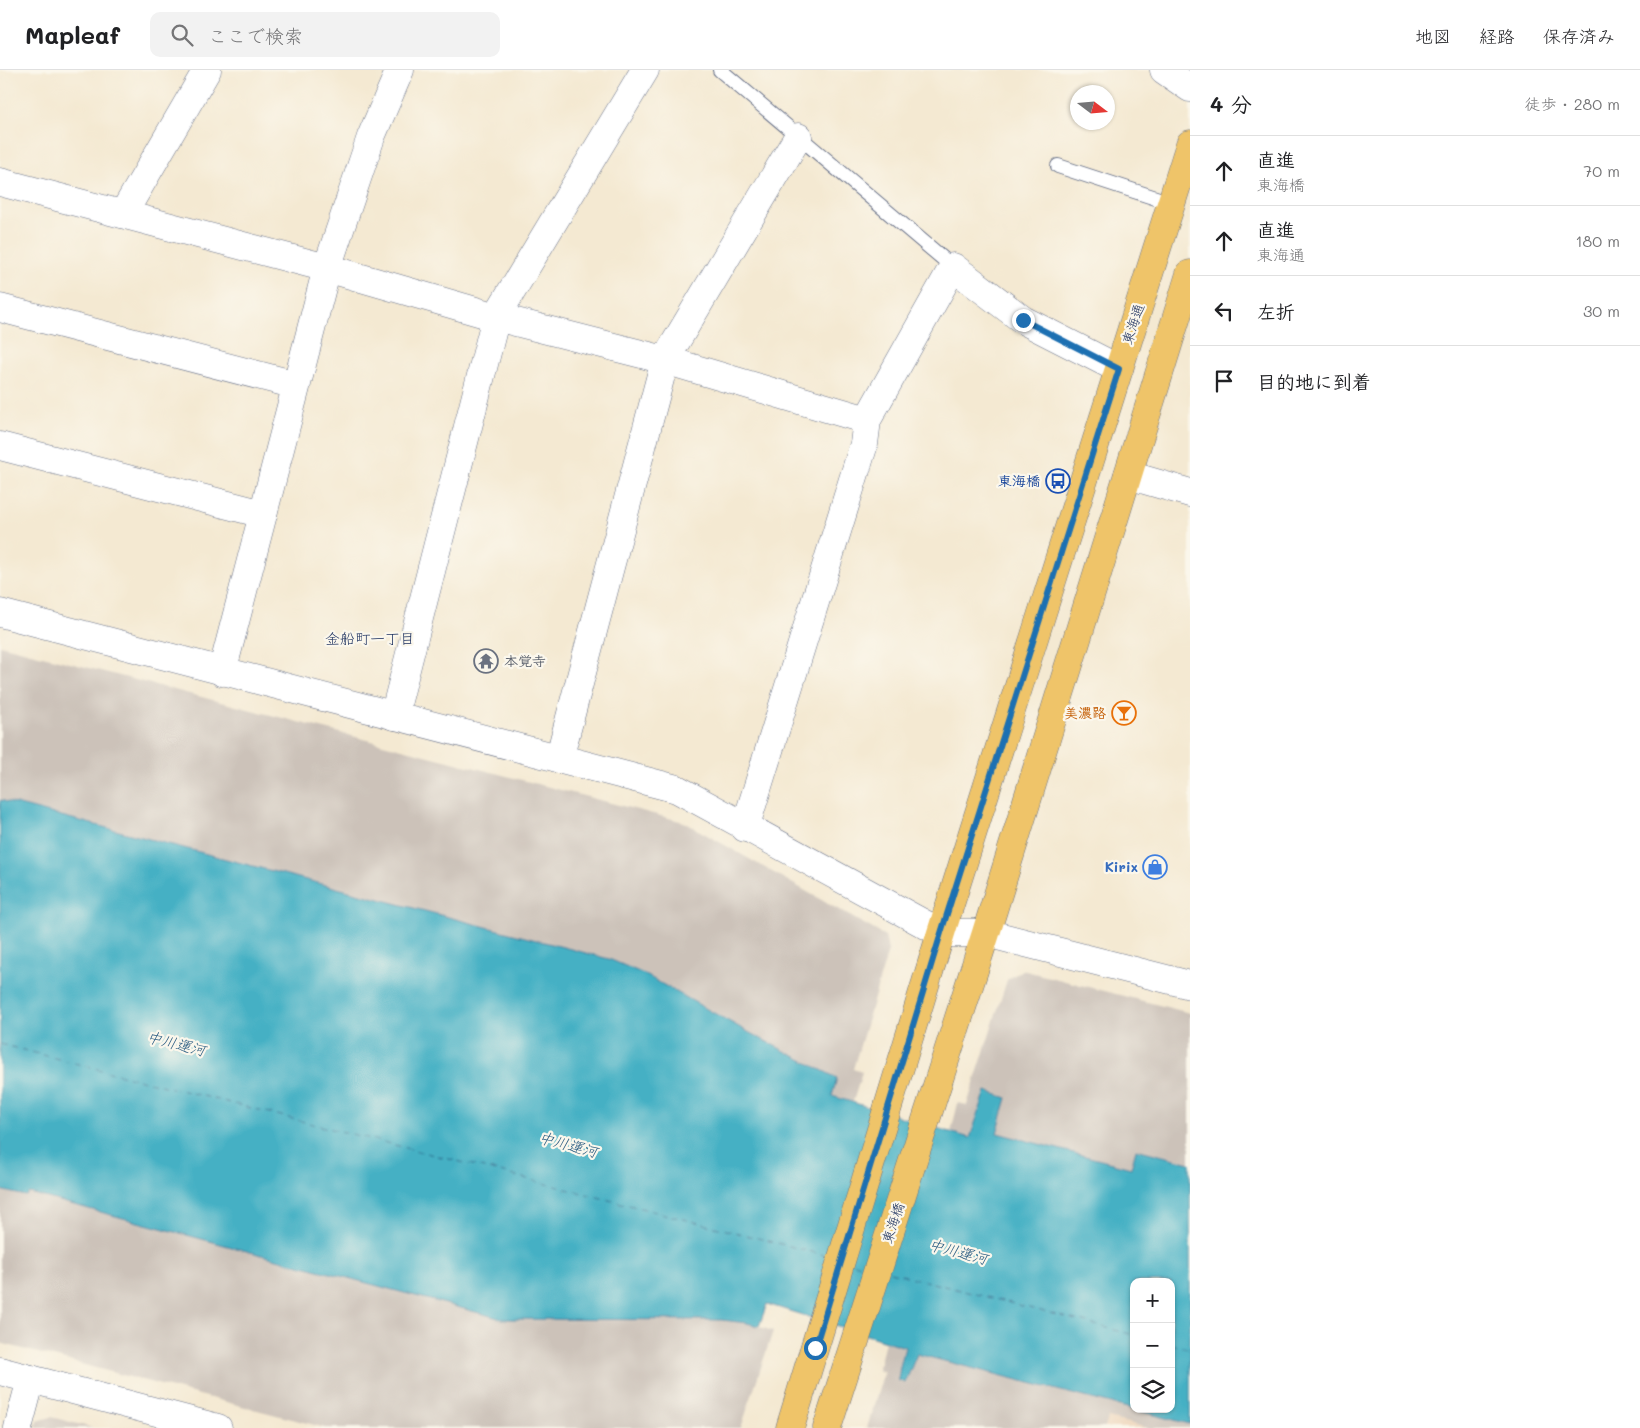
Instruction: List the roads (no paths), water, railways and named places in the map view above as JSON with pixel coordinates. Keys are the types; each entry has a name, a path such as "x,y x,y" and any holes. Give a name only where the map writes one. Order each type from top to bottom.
{"main road":[{"name":"東海通","path":"790,1428 941,933 1190,144"},
{"name":"東海橋","path":"827,1428 986,933 1190,274"}],"street":[{"path":"123,214 207,70"},
{"path":"222,672 327,268 371,137 400,70"},
{"path":"394,716 496,318 645,70"},
{"path":"1164,70 1190,88"},
{"path":"559,759 665,360 798,137"},
{"path":"0,182 327,268 496,318 665,360 867,420"},
{"path":"746,828 864,444 867,420 953,267 1023,320 1119,369"},
{"path":"0,308 296,385"},
{"path":"0,446 263,514"},
{"path":"1128,475 1190,493"},
{"path":"0,614 677,789 941,933 986,933 1190,985"},
{"path":"0,1371 218,1428"},
{"path":"18,1428 31,1379"}],"lane":[{"path":"720,70 953,267"},
{"path":"1058,166 1171,203"}],"water":[{"name":"中川運河","path":"0,800 609,959 644,974 748,1032 837,1078 832,1096 970,1138 986,1091 1007,1098 997,1133 1131,1168 1136,1149 1190,1163 1190,1424 1147,1413 1175,1413 1175,1278 1130,1278 1130,1409 917,1354 905,1383 898,1380 905,1347 767,1304 759,1326 722,1320 502,1319 29,1193 26,1196 0,1190"}],"place":[{"name":"東海橋","path":"1058,481"},
{"name":"本覚寺","path":"486,661"},
{"name":"美濃路","path":"1124,713"},
{"name":"Kirix","path":"1155,867"}],"district":[{"name":"金船町一丁目","path":"370,639"}]}
